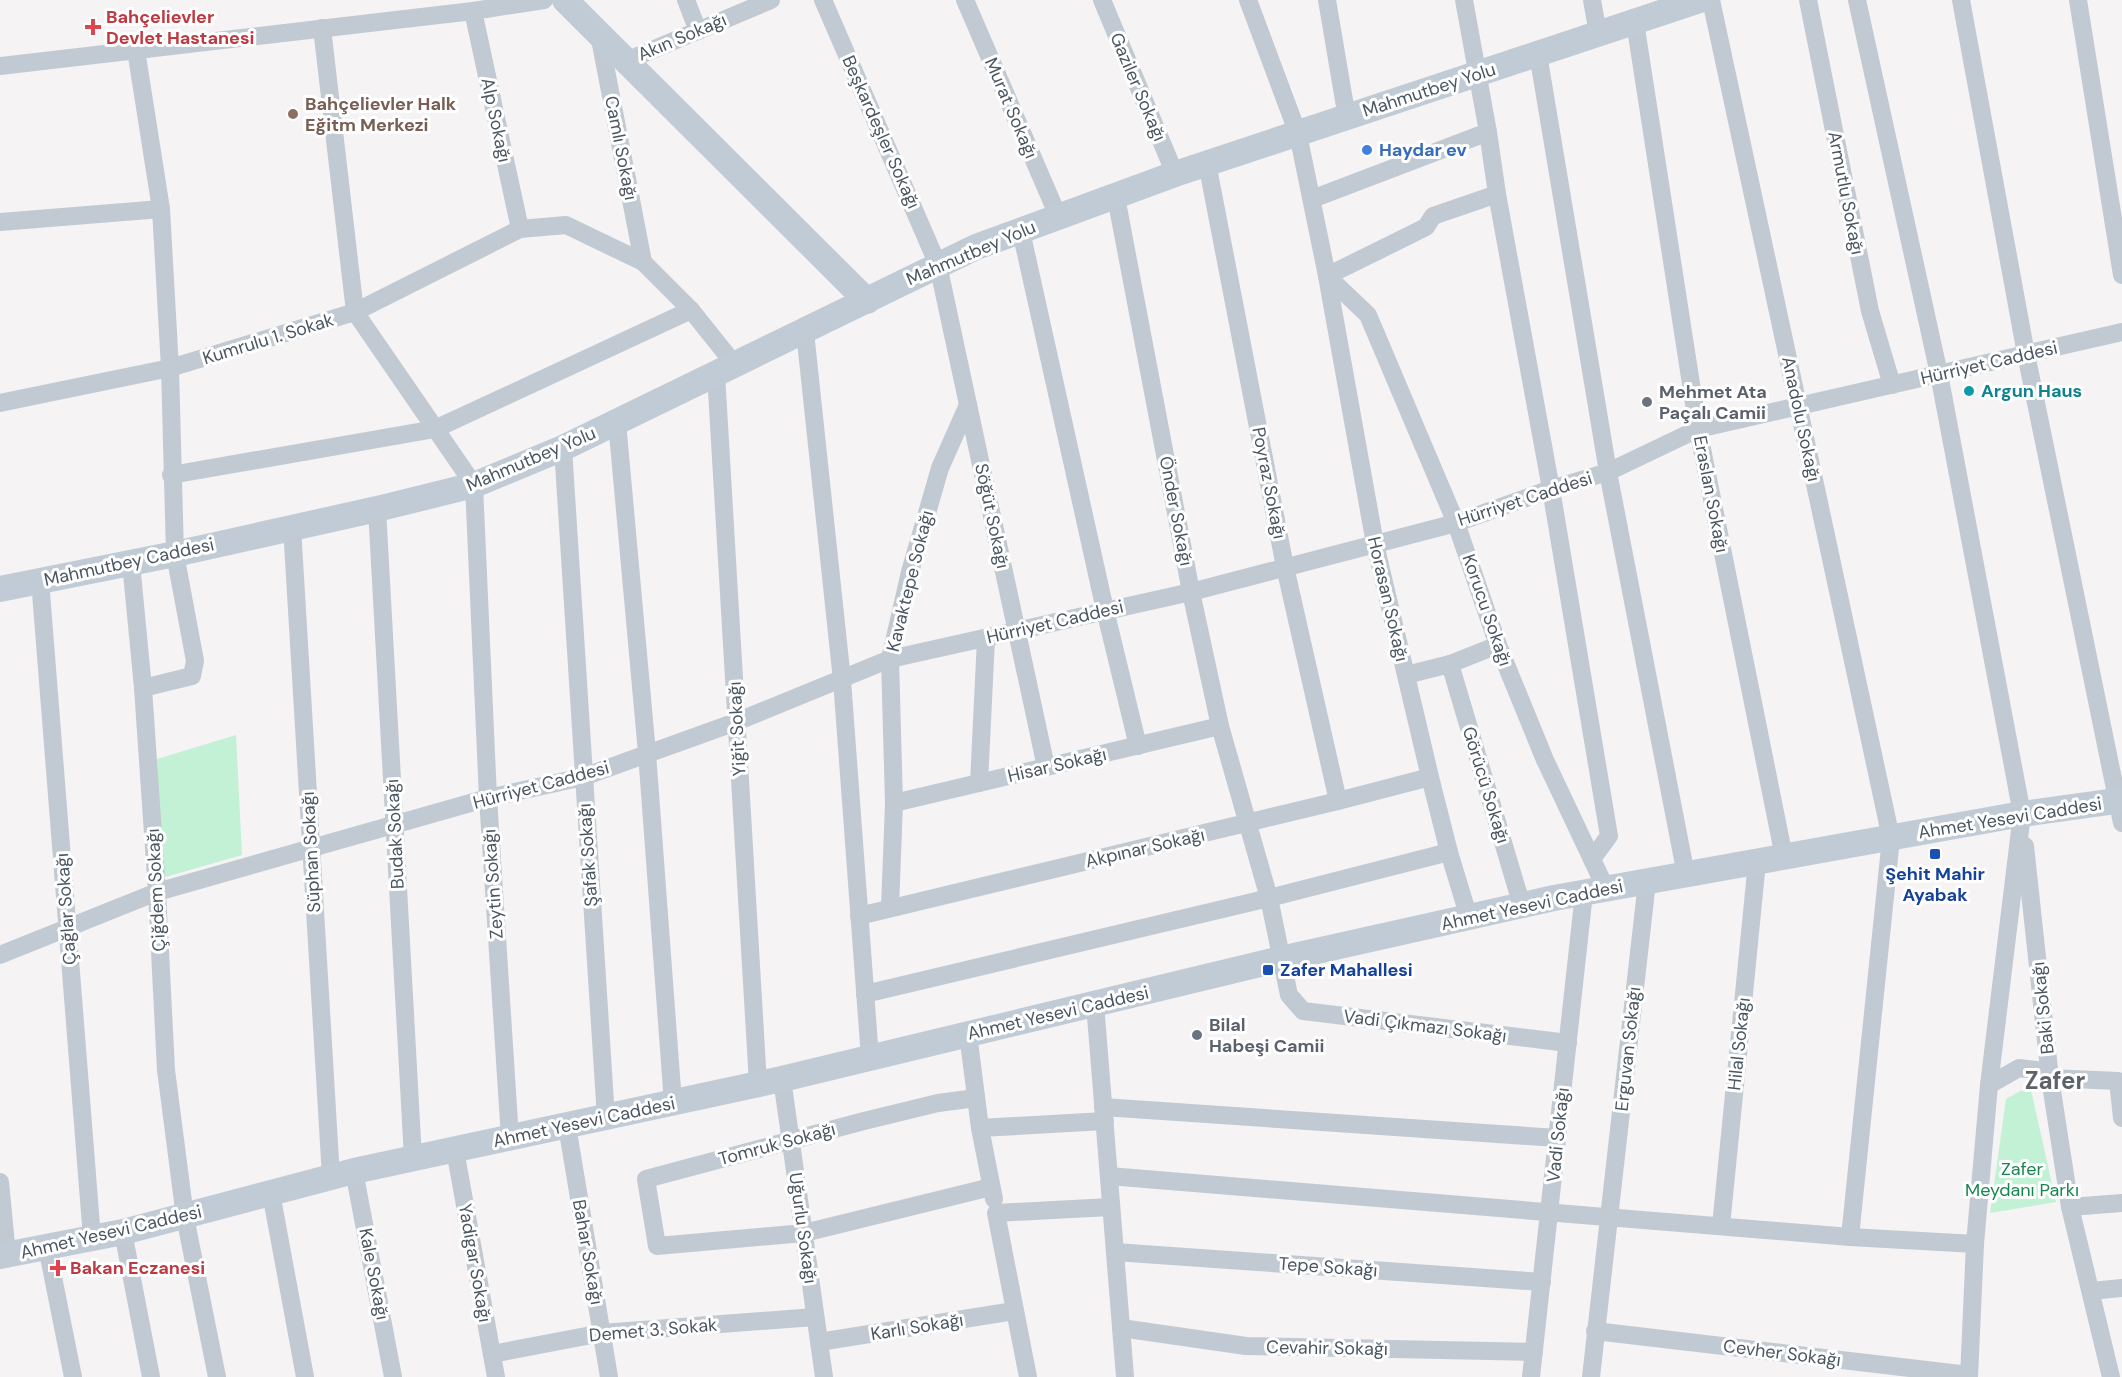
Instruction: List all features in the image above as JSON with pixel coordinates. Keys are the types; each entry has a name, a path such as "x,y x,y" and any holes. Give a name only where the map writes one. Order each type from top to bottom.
{"street":[{"path":"0,66 544,0"},
{"path":"565,0 867,301"},
{"path":"686,0 698,31"},
{"name":"Akın Sokağı","path":"626,61 771,0"},
{"name":"Beşkardeşler Sokağı","path":"823,0 938,265"},
{"name":"Murat Sokağı","path":"965,0 1058,216"},
{"name":"Gaziler Sokağı","path":"1102,0 1175,174"},
{"name":"Horasan Sokağı","path":"1248,0 1298,134 1327,276 1375,544 1430,777 1469,918"},
{"path":"1328,0 1347,118"},
{"path":"1464,0 1551,489 1609,836 1592,859"},
{"path":"1592,0 1598,34"},
{"name":"Mahmutbey Yolu","path":"257,535 474,485 563,448 976,247 1175,174 1700,0"},
{"name":"Anadolu Sokağı","path":"1711,0 1891,838 1850,1237"},
{"name":"Armutlu Sokağı","path":"1808,0 1870,311 1892,385"},
{"path":"1857,0 1939,374 2022,814 1989,1085 1975,1244 1969,1376"},
{"path":"1961,0 2026,354 2121,808"},
{"path":"2078,0 2122,275"},
{"name":"Alp Sokağı","path":"472,10 520,229"},
{"name":"Eraslan Sokağı","path":"1635,21 1698,429 1784,857"},
{"path":"322,28 355,312 474,485"},
{"name":"Camlı Sokağı","path":"599,34 644,262"},
{"path":"136,50 161,208 170,368 171,475 175,554 195,661 192,676 143,688"},
{"path":"1538,54 1608,472 1686,875"},
{"path":"1312,199 1488,132"},
{"name":"Poyraz Sokağı","path":"1207,164 1286,567 1338,801"},
{"path":"1327,276 1426,227 1433,216 1497,194"},
{"name":"Önder Sokağı","path":"1116,197 1191,592 1220,726 1269,898"},
{"path":"0,222 161,208"},
{"path":"520,229 566,225 644,262 690,310 726,370"},
{"name":"Kumrulu 1. Sokak","path":"0,403 170,368 355,312 520,229"},
{"path":"1021,231 1105,610 1138,746"},
{"name":"Söğüt Sokağı","path":"938,265 1046,768"},
{"name":"Korucu Sokağı","path":"1327,276 1368,315 1456,523 1498,645 1545,760 1592,859 1595,891"},
{"path":"171,475 435,429 690,310"},
{"path":"805,332 842,680 870,1058"},
{"name":"Hürriyet Caddesi","path":"0,955 157,892 488,798 583,777 736,722 890,659 1191,592 1456,523 1551,489 1608,472 1698,429 2122,332"},
{"name":"Yiğit Sokağı","path":"726,370 736,722 770,1081"},
{"name":"Kavaktepe Sokağı","path":"890,908 894,803 890,659 910,572 940,468 969,405"},
{"path":"617,422 647,753 673,1103"},
{"name":"Şafak Sokağı","path":"563,448 606,1118"},
{"name":"Zeytin Sokağı","path":"474,485 488,798 510,1138"},
{"name":"Budak Sokağı","path":"377,509 413,1158"},
{"name":"Süphan Sokağı","path":"292,527 311,848 343,1174"},
{"name":"Mahmutbey Caddesi","path":"0,589 257,535"},
{"name":"Çiğdem Sokağı","path":"131,563 143,688 166,1070 185,1217 217,1377"},
{"name":"Çağlar Sokağı","path":"40,580 92,1238"},
{"path":"979,783 986,639"},
{"path":"1406,675 1450,664 1498,645"},
{"name":"Görücü Sokağı","path":"1450,664 1522,906"},
{"name":"Hisar Sokağı","path":"894,803 1220,726"},
{"name":"Akpınar Sokağı","path":"859,916 1430,777"},
{"name":"Ahmet Yesevi Caddesi","path":"3,1256 123,1232 343,1174 770,1081 1281,959 1522,906 2022,814 2121,808"},
{"name":"Baki Sokağı","path":"2022,814 2050,1078 2070,1207 2114,1376"},
{"path":"865,994 1269,898 1449,852"},
{"name":"Hilal Sokağı","path":"1721,1226 1757,862"},
{"name":"Erguvan Sokağı","path":"1591,1377 1647,882"},
{"name":"Vadi Sokağı","path":"1531,1377 1568,1043 1595,891"},
{"name":"Vadi Çıkmazı Sokağı","path":"1269,898 1289,995 1303,1011 1568,1043"},
{"path":"1095,1004 1125,1377"},
{"path":"968,1034 980,1128 1028,1377"},
{"path":"1989,1085 2019,1068 2036,1070 2050,1078 2118,1081 2122,1119"},
{"name":"Uğurlu Sokağı","path":"770,1081 790,1142 824,1377"},
{"name":"Tomruk Sokağı","path":"804,1233 657,1246 646,1179 938,1103 976,1098"},
{"path":"980,1128 1104,1114 1557,1138"},
{"name":"Bahar Sokağı","path":"567,1126 609,1377"},
{"name":"Yadigar Sokağı","path":"454,1150 496,1377"},
{"name":"Kale Sokağı","path":"343,1174 393,1377"},
{"path":"1109,1176 1850,1237 1975,1244"},
{"path":"0,1182 3,1256"},
{"path":"804,1233 991,1187"},
{"path":"271,1193 305,1377"},
{"path":"2070,1207 2122,1203"},
{"path":"996,1213 1110,1207"},
{"path":"123,1232 151,1377"},
{"path":"47,1247 74,1377"},
{"name":"Tepe Sokağı","path":"1115,1252 1542,1281"},
{"path":"2091,1291 2122,1288"},
{"name":"Karlı Sokağı","path":"819,1342 1014,1311"},
{"name":"Demet 3. Sokak","path":"492,1354 602,1333 815,1317"},
{"name":"Cevahir Sokağı","path":"1121,1328 1246,1346 1534,1352"},
{"name":"Cevher Sokağı","path":"1595,1331 1969,1376"}],"green space":[{"path":"236,735 242,855 162,878 157,759"},
{"name":"Zafer Meydanı Parkı","path":"2031,1090 2056,1202 1990,1213 2006,1099 2020,1091"}],"place":[{"name":"Bahçelievler Devlet Hastanesi","path":"93,27"},
{"name":"Bahçelievler Halk Eğitm Merkezi","path":"293,114"},
{"name":"Haydar ev","path":"1367,150"},
{"name":"Argun Haus","path":"1969,391"},
{"name":"Mehmet Ata Paçalı Camii","path":"1647,402"},
{"name":"Şehit Mahir Ayabak","path":"1935,854"},
{"name":"Zafer Mahallesi","path":"1268,970"},
{"name":"Bilal Habeşi Camii","path":"1197,1035"},
{"name":"Bakan Eczanesi","path":"58,1268"}],"district":[{"name":"Zafer","path":"2055,1081"}]}
